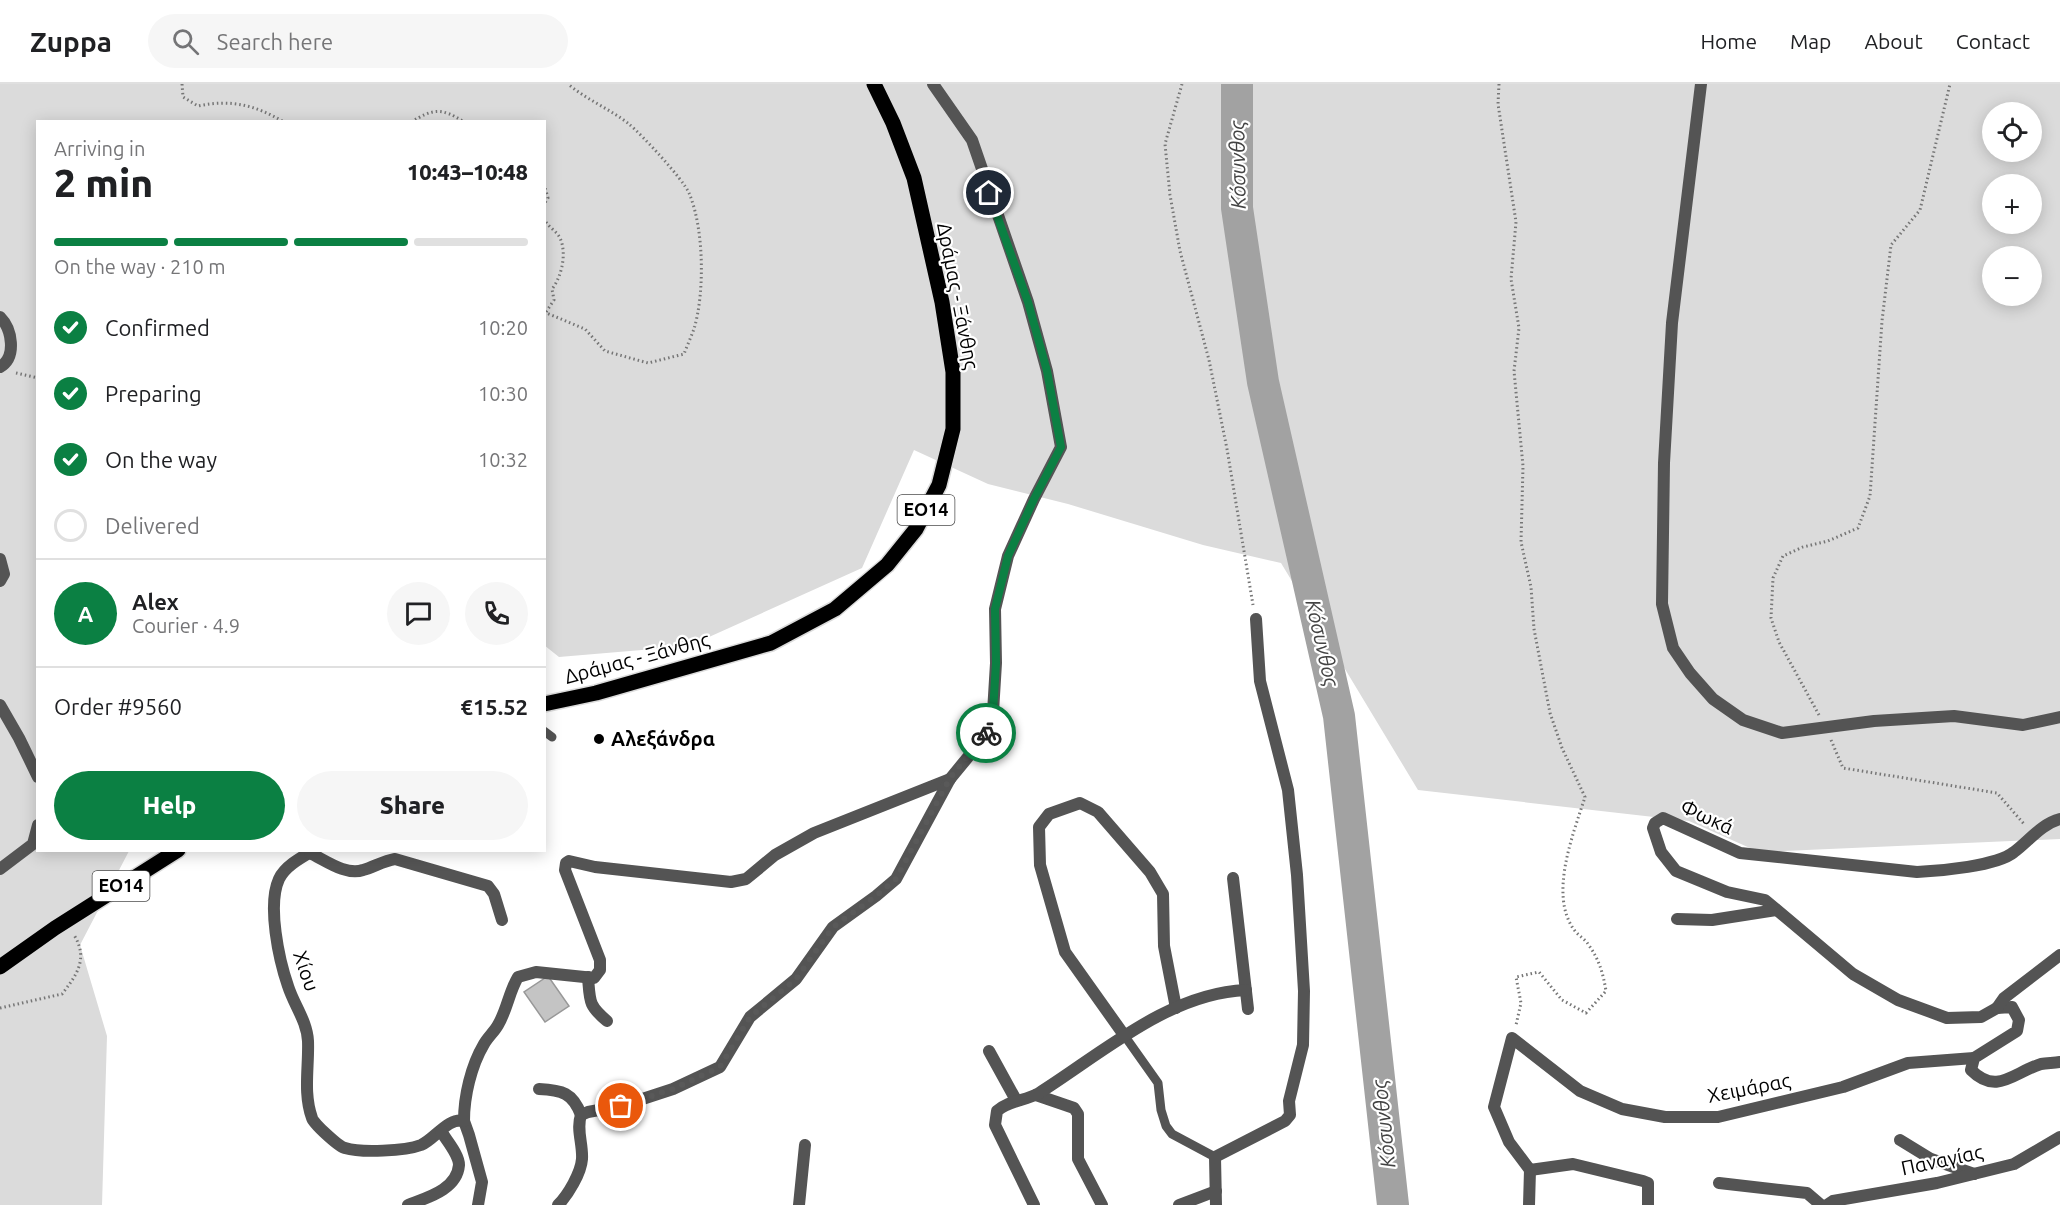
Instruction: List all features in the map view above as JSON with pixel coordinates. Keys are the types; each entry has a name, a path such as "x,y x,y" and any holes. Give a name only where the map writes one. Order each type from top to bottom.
{"main road":[{"name":"Δράμας - Ξάνθης","path":"546,707 771,644 835,609 887,565 916,529 939,485 952,429 953,372 946,325 914,178 893,123 874,84"},
{"name":"ΕΟ14","path":"0,967 65,921 175,852"}],"street":[{"path":"581,1115 621,1106 673,1089 720,1067 750,1017 796,979 833,927 896,879 950,778 989,729 993,712 996,663 995,609 1008,556 1061,447 1047,371 1028,302 972,140 933,84"},
{"path":"1701,84 1672,323 1664,463 1662,604 1673,648 1690,673 1713,699 1743,720 1782,733 1874,721 1954,716 2023,725 2060,717"},
{"path":"0,317 10,332 10,354 5,369"},
{"path":"0,559 4,574 0,581"},
{"path":"1216,1205 1215,1157 1285,1121 1290,1115 1289,1101 1303,1045 1304,991 1298,875 1288,790 1260,681 1256,619"},
{"path":"0,705 20,738 36,773"},
{"path":"478,1205 482,1182 464,1121 464,1108 475,1061 484,1043 498,1025 512,987 519,977 536,972 594,978 600,970 600,960 565,870 564,866 569,861 595,867 731,882 746,879 775,855 814,833 950,778"},
{"path":"1124,1035 1065,952 1040,865 1039,827 1049,814 1080,803 1098,812 1150,872 1163,894 1164,946 1172,977 1176,1008"},
{"name":"Φωκά","path":"1997,1008 1981,1017 1947,1018 1898,1000 1853,974 1765,900 1727,892 1676,871 1661,852 1653,828 1663,818 1740,853 1917,872 1975,865 2013,854 2033,834"},
{"path":"2033,834 2060,819"},
{"path":"0,869 33,844 36,833"},
{"path":"312,852 348,870 362,871 394,859 488,886 494,894 502,920"},
{"name":"Χίου","path":"312,852 293,863 279,878 274,901 278,952 308,1040 306,1081 312,1120 343,1148 397,1150 422,1144 441,1131"},
{"path":"1233,878 1248,1009"},
{"path":"1677,919 1712,920 1776,910"},
{"path":"1997,1008 2004,998 2060,956"},
{"path":"588,977 590,1001 594,1010 607,1021"},
{"path":"1034,1205 995,1125 997,1111 1016,1100 1036,1095 1124,1035 1176,1008 1213,996 1246,990"},
{"path":"1997,1008 2012,1007 2018,1014 2017,1031 1974,1058 1971,1071 1978,1078 1989,1082 2000,1082 2042,1064 2060,1062"},
{"path":"1512,1038 1494,1107 1509,1142 1530,1170 1529,1205"},
{"name":"Χειμάρας","path":"1512,1038 1580,1091 1622,1110 1665,1117 1718,1117 1843,1087 1908,1063 1974,1058"},
{"path":"989,1051 1016,1100"},
{"path":"539,1089 556,1090 570,1096 577,1104 581,1115 579,1122 582,1160 568,1196 558,1205"},
{"path":"1036,1095 1074,1108 1078,1114 1078,1159 1102,1205"},
{"path":"408,1205 445,1189 453,1179 459,1165 455,1153 441,1131 454,1121 464,1121"},
{"name":"Παναγίας","path":"1827,1205 1833,1201 1937,1183 2014,1164 2060,1137"},
{"path":"1900,1140 1931,1160 1974,1174"},
{"path":"800,1205 805,1145"},
{"path":"1530,1170 1573,1164 1643,1181 1649,1188 1648,1205"},
{"path":"1719,1183 1808,1193 1821,1205"},
{"path":"1179,1205 1216,1191"}],"lane":[{"path":"1124,1035 1158,1083 1161,1110 1166,1126 1172,1134 1215,1157"}],"path":[{"path":"182,84 183,97 198,106 216,102 239,103 281,120"},
{"path":"546,312 585,329 605,351 648,363 684,354 694,328 700,292 701,238 689,192 664,160 630,125 578,93 568,84"},
{"path":"1182,84 1165,144 1170,195 1180,251 1209,360 1227,449 1256,619"},
{"path":"1499,84 1500,114 1516,222 1511,279 1519,328 1514,371 1523,466 1521,542 1531,587 1534,629 1550,713 1562,748 1584,797 1572,837 1562,892 1564,910 1575,930 1588,943 1603,969 1605,991 1586,1013 1562,1000 1539,972 1516,976 1521,1003 1512,1038"},
{"path":"1950,84 1920,210 1891,245 1882,321 1870,496 1858,528 1783,556 1773,578 1771,618 1779,642 1826,727 1842,768 1997,793 2033,834"},
{"path":"414,120 430,111 450,113 461,120"},
{"path":"546,224 560,238 564,263 558,281 552,289 554,300 546,311"},
{"path":"5,369 36,377"},
{"path":"0,1008 62,994 79,972 80,945 65,921"}],"shaded area":[{"path":"0,84 2060,84 2060,839 1759,852 1689,821 1418,790 1281,563 1203,545 1068,504 988,484 914,450 862,568 689,646 559,657 546,647 546,120 36,120 36,852 128,852 80,945 107,1036 102,1205 0,1205"}],"building":[{"path":"548,976 569,1006 545,1022 524,992"}],"waterway":[{"name":"Κόσυνθος","path":"1237,84 1237,208 1263,382 1339,716 1393,1205"}],"way so far":[{"path":"621,1106 673,1089 720,1067 750,1017 796,979 833,927 896,879 950,778 986,733"}],"place":[{"name":"Αλεξάνδρα","path":"599,739"}],"route":[{"path":"986,733 993,712 996,663 995,609 1008,556 1061,447 1047,371 1028,302 989,193"}]}
